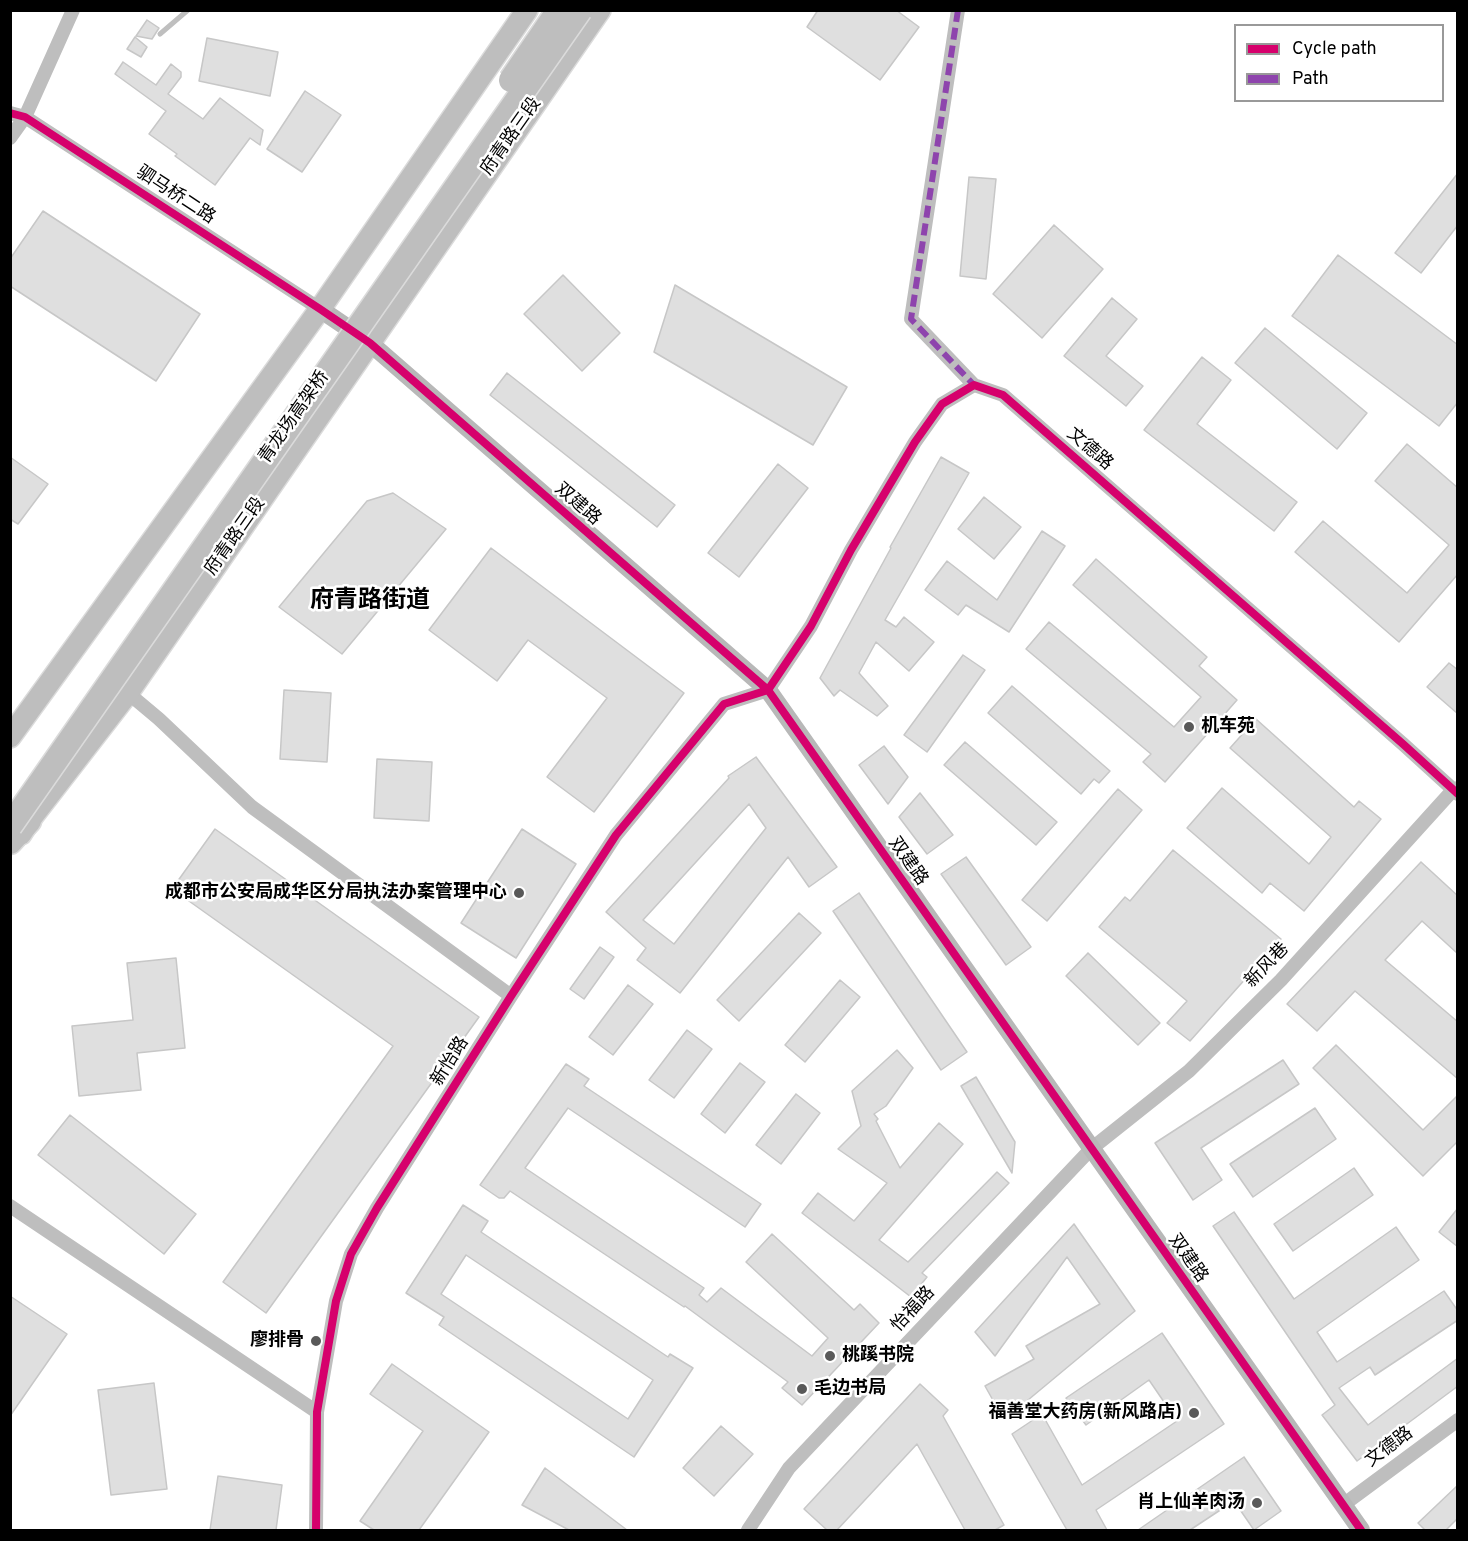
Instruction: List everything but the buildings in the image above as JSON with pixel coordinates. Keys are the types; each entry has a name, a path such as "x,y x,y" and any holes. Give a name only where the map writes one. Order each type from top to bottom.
{"highway":[{"name":"青龙场高架桥","path":"10,800 560,10"},
{"name":"青龙场高架桥","path":"10,842 20,824 580,10"}],"main road":[{"path":"10,737 320,309 527,10"},
{"name":"府青路三段","path":"10,853 20,824 128,693 600,10"}],"street":[{"path":"10,138 25,117 73,10"},
{"path":"768,690 811,626 851,550 915,442 942,404 974,385 911,319 958,10"},
{"name":"驷马桥二路","path":"10,113 25,117 320,309"},
{"name":"双建路","path":"320,309 370,343 768,690 1361,1530"},
{"name":"文德路","path":"974,385 1003,395 1456,791"},
{"name":"新怡路","path":"316,1530 317,1412 336,1301 351,1254 511,996 616,835 724,704 768,690"},
{"path":"128,693 159,719 252,807 511,996"},
{"name":"新风巷","path":"1091,1149 1189,1071 1281,980 1456,791"},
{"name":"怡福路","path":"748,1530 789,1468 1091,1149"},
{"path":"10,1206 317,1412"},
{"name":"文德路","path":"1343,1505 1458,1420"}],"waterway":[{"path":"160,34 188,10"}],"marked path":[{"path":"958,10 911,319 974,385"}],"cycle path":[{"path":"10,113 25,117 370,343 768,690 1361,1530"},
{"path":"316,1530 317,1412 336,1301 351,1254 377,1208 511,996 616,835 724,704 768,690 811,626 851,550 915,442 942,404 974,385 1003,395 1458,794"}],"place":[{"name":"机车苑","path":"1189,727"},
{"name":"成都市公安局成华区分局执法办案管理中心","path":"519,893"},
{"name":"廖排骨","path":"316,1341"},
{"name":"桃蹊书院","path":"830,1356"},
{"name":"毛边书局","path":"802,1389"},
{"name":"福善堂大药房(新风路店)","path":"1194,1413"},
{"name":"肖上仙羊肉汤","path":"1257,1503"}],"district":[{"name":"府青路街道","path":"370,602"}]}
